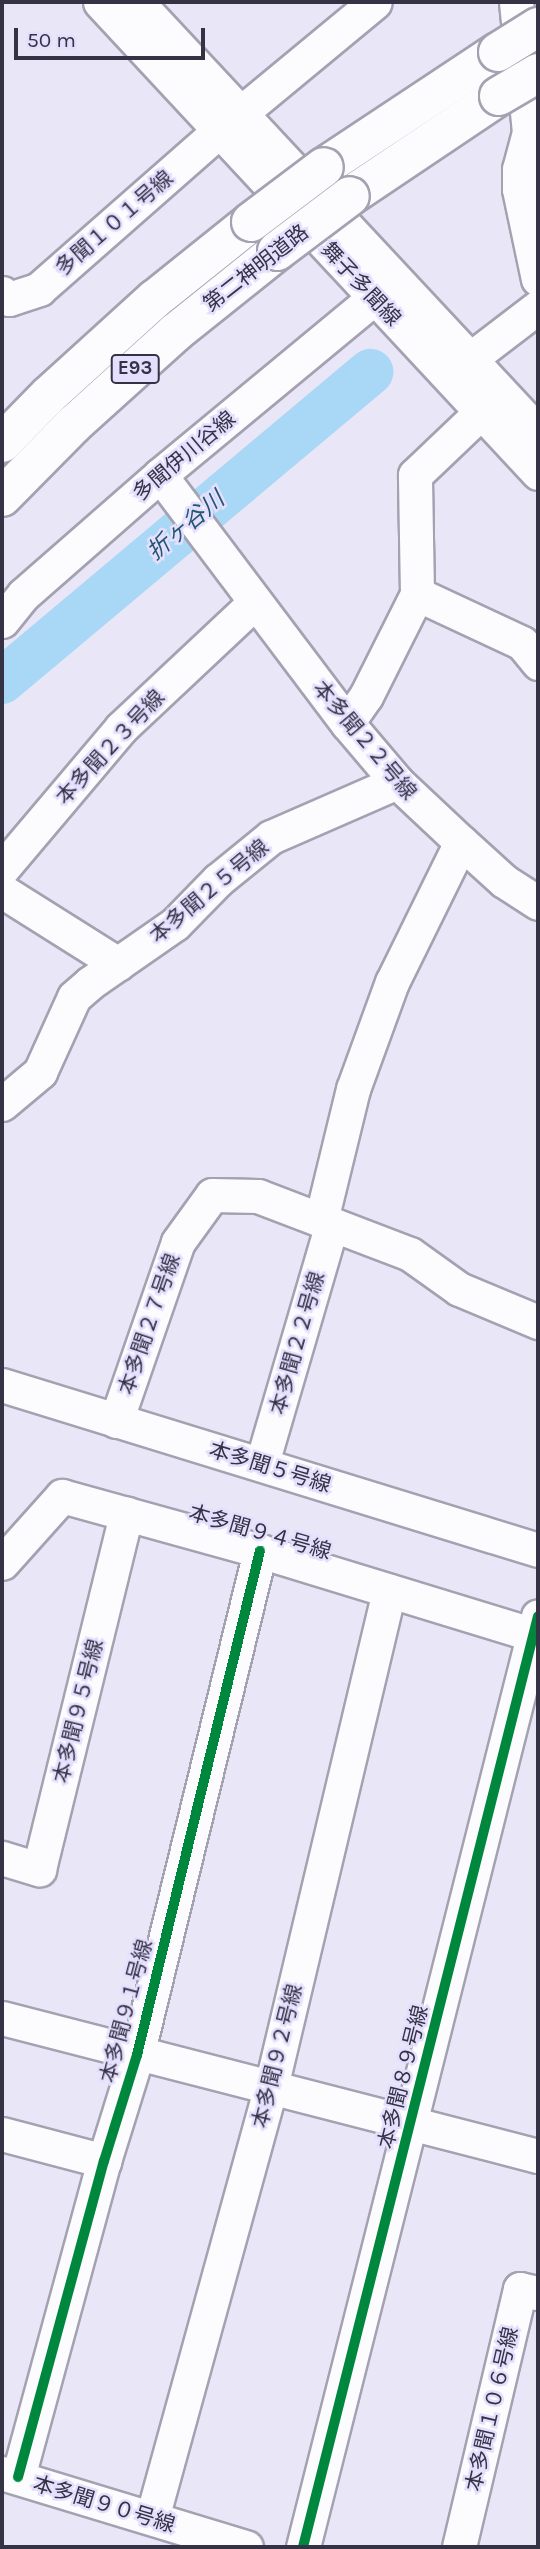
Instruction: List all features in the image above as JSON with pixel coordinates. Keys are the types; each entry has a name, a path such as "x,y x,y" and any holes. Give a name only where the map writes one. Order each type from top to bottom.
{"highway":[{"name":"第二神明道路","path":"2,443 49,395 155,299 251,222 324,167 538,27"},
{"name":"第二神明道路","path":"2,497 73,425 176,332 276,251 349,196 538,73"}],"street":[{"name":"舞子多聞線","path":"100,2 230,122 492,402 538,432"},
{"name":"舞子多聞線","path":"137,2 230,122"},
{"path":"230,122 375,2"},
{"path":"516,2 529,132 519,169 529,184 538,279"},
{"name":"多聞１０１号線","path":"2,293 9,299 39,289 230,122"},
{"name":"舞子多聞線","path":"384,289 470,359 492,402 538,472"},
{"name":"多聞伊川谷線","path":"2,621 23,595 160,475 384,289"},
{"path":"470,359 538,307"},
{"path":"347,723 366,696 417,594 415,475 492,402"},
{"name":"本多聞２２号線","path":"160,475 209,544 347,723 397,782 461,842 392,982 353,1089 327,1222 262,1463"},
{"path":"417,594 522,643 538,663"},
{"name":"本多聞２３号線","path":"2,869 121,728 255,602"},
{"name":"本多聞２５号線","path":"2,1104 40,1072 74,998 175,924 218,880 271,837 397,782"},
{"path":"461,842 504,881 538,903"},
{"path":"2,891 118,964"},
{"name":"本多聞２７号線","path":"116,1421 178,1242 212,1195 258,1196 327,1222"},
{"path":"327,1222 411,1254 459,1289 538,1322"},
{"name":"本多聞５号線","path":"8,1397 116,1421 262,1463 538,1550"},
{"name":"本多聞９４号線","path":"2,1563 62,1496 260,1551 390,1591 536,1628"},
{"name":"本多聞９５号線","path":"2,1858 39,1869 126,1514"},
{"name":"本多聞９１号線","path":"10,2475 137,2055 260,1551"},
{"name":"本多聞９２号線","path":"152,2518 271,2087 390,1591"},
{"name":"本多聞８９号線","path":"303,2547 536,1628"},
{"path":"2,2018 137,2055 412,2122 538,2157"},
{"path":"2,2134 104,2161"},
{"name":"本多聞１０６号線","path":"459,2547 520,2290 538,2293"},
{"name":"本多聞９０号線","path":"10,2475 246,2547"}],"waterway":[{"name":"折ヶ谷川","path":"2,681 370,372"}],"cycle path":[{"path":"18,2477 104,2161 137,2055 260,1551"},
{"path":"303,2547 538,1616"}]}
